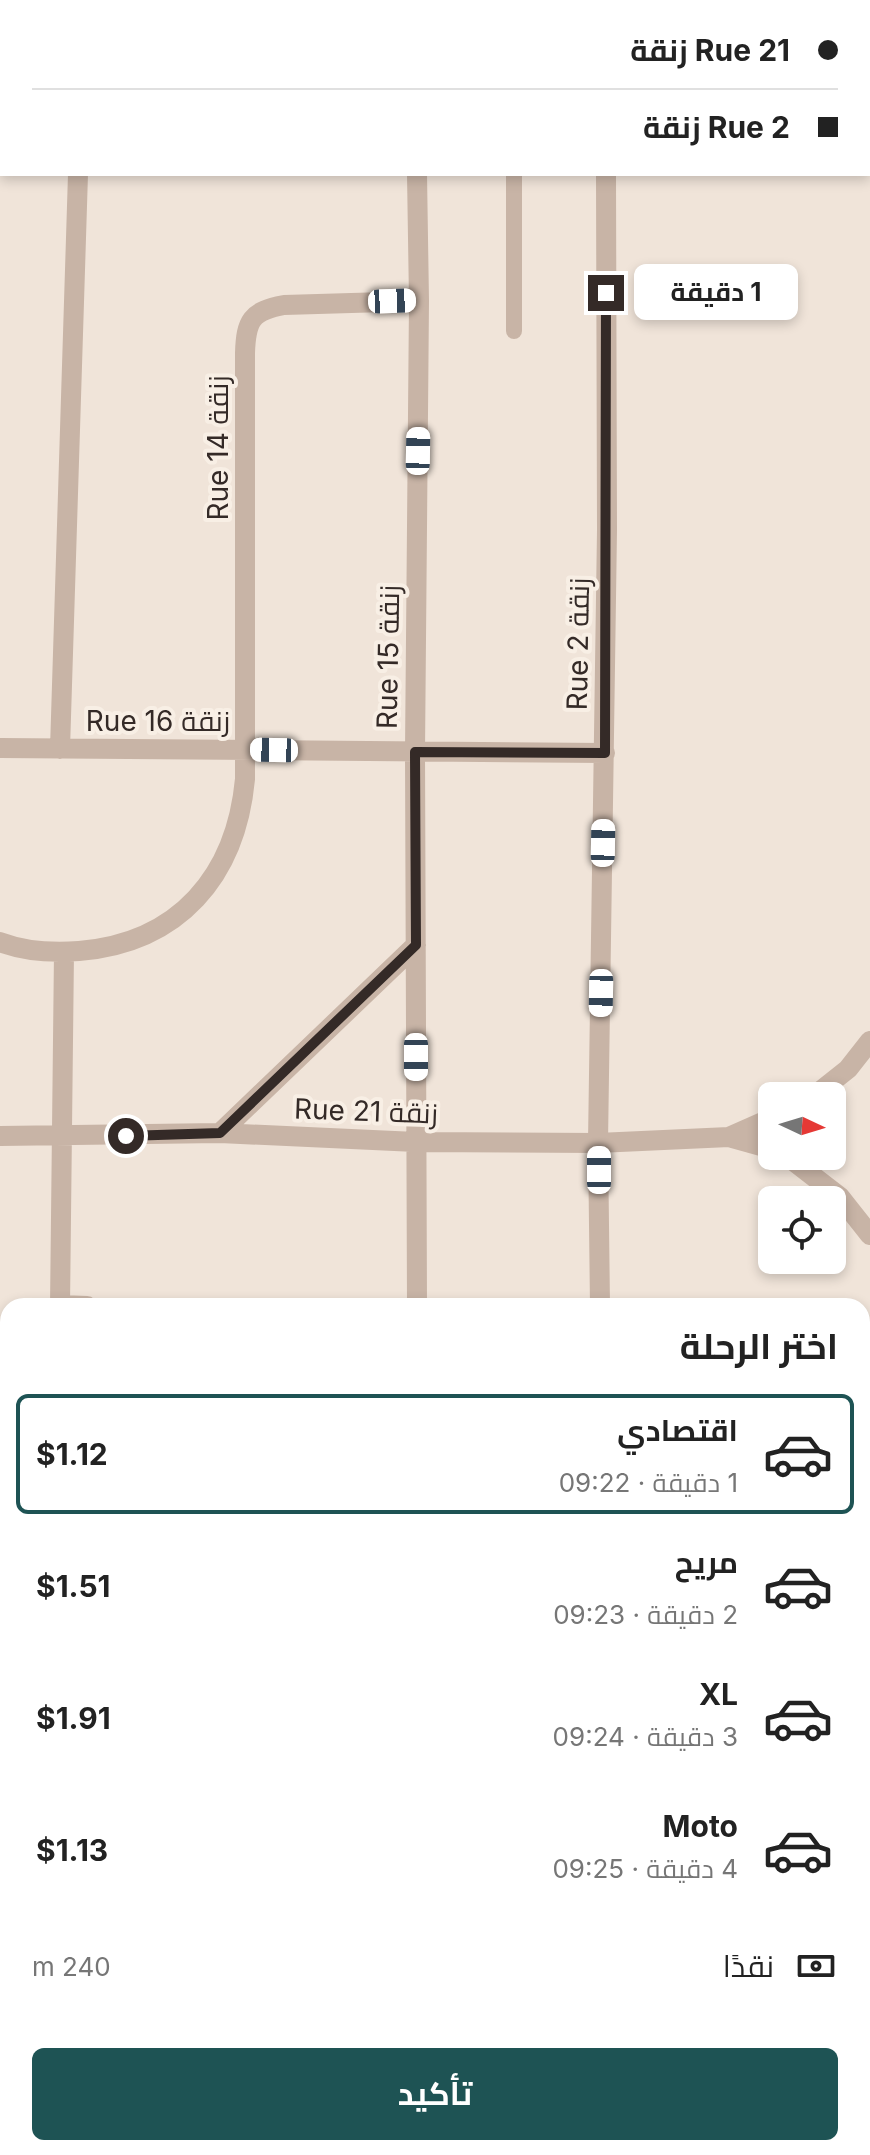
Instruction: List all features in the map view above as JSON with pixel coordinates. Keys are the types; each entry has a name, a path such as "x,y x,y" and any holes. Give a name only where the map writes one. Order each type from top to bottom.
{"street":[{"path":"60,749 78,176"},
{"name":"Rue 15 زنقة","path":"417,176 417,1298"},
{"name":"Rue 2 زنقة","path":"600,1298 598,1143 605,753 606,176"},
{"name":"Rue 14 زنقة","path":"0,942 27,949 64,952 113,946 140,939 161,928 185,911 202,893 229,851 243,802 246,750 245,353 248,326 256,314 284,305 419,301"},
{"name":"Rue 16 زنقة","path":"0,748 605,753"},
{"path":"220,1133 416,945"},
{"path":"60,1298 64,952"},
{"path":"832,1082 848,1069 870,1041"},
{"path":"729,1137 758,1124"},
{"name":"Rue 21 زنقة","path":"0,1136 220,1133 416,1142 598,1143 729,1137"},
{"path":"729,1137 758,1145"},
{"path":"805,1170 840,1197 870,1235"}],"lane":[{"path":"514,176 514,331"}],"route":[{"path":"126,1136 220,1133 416,945 415,752 605,753 606,293"}]}
